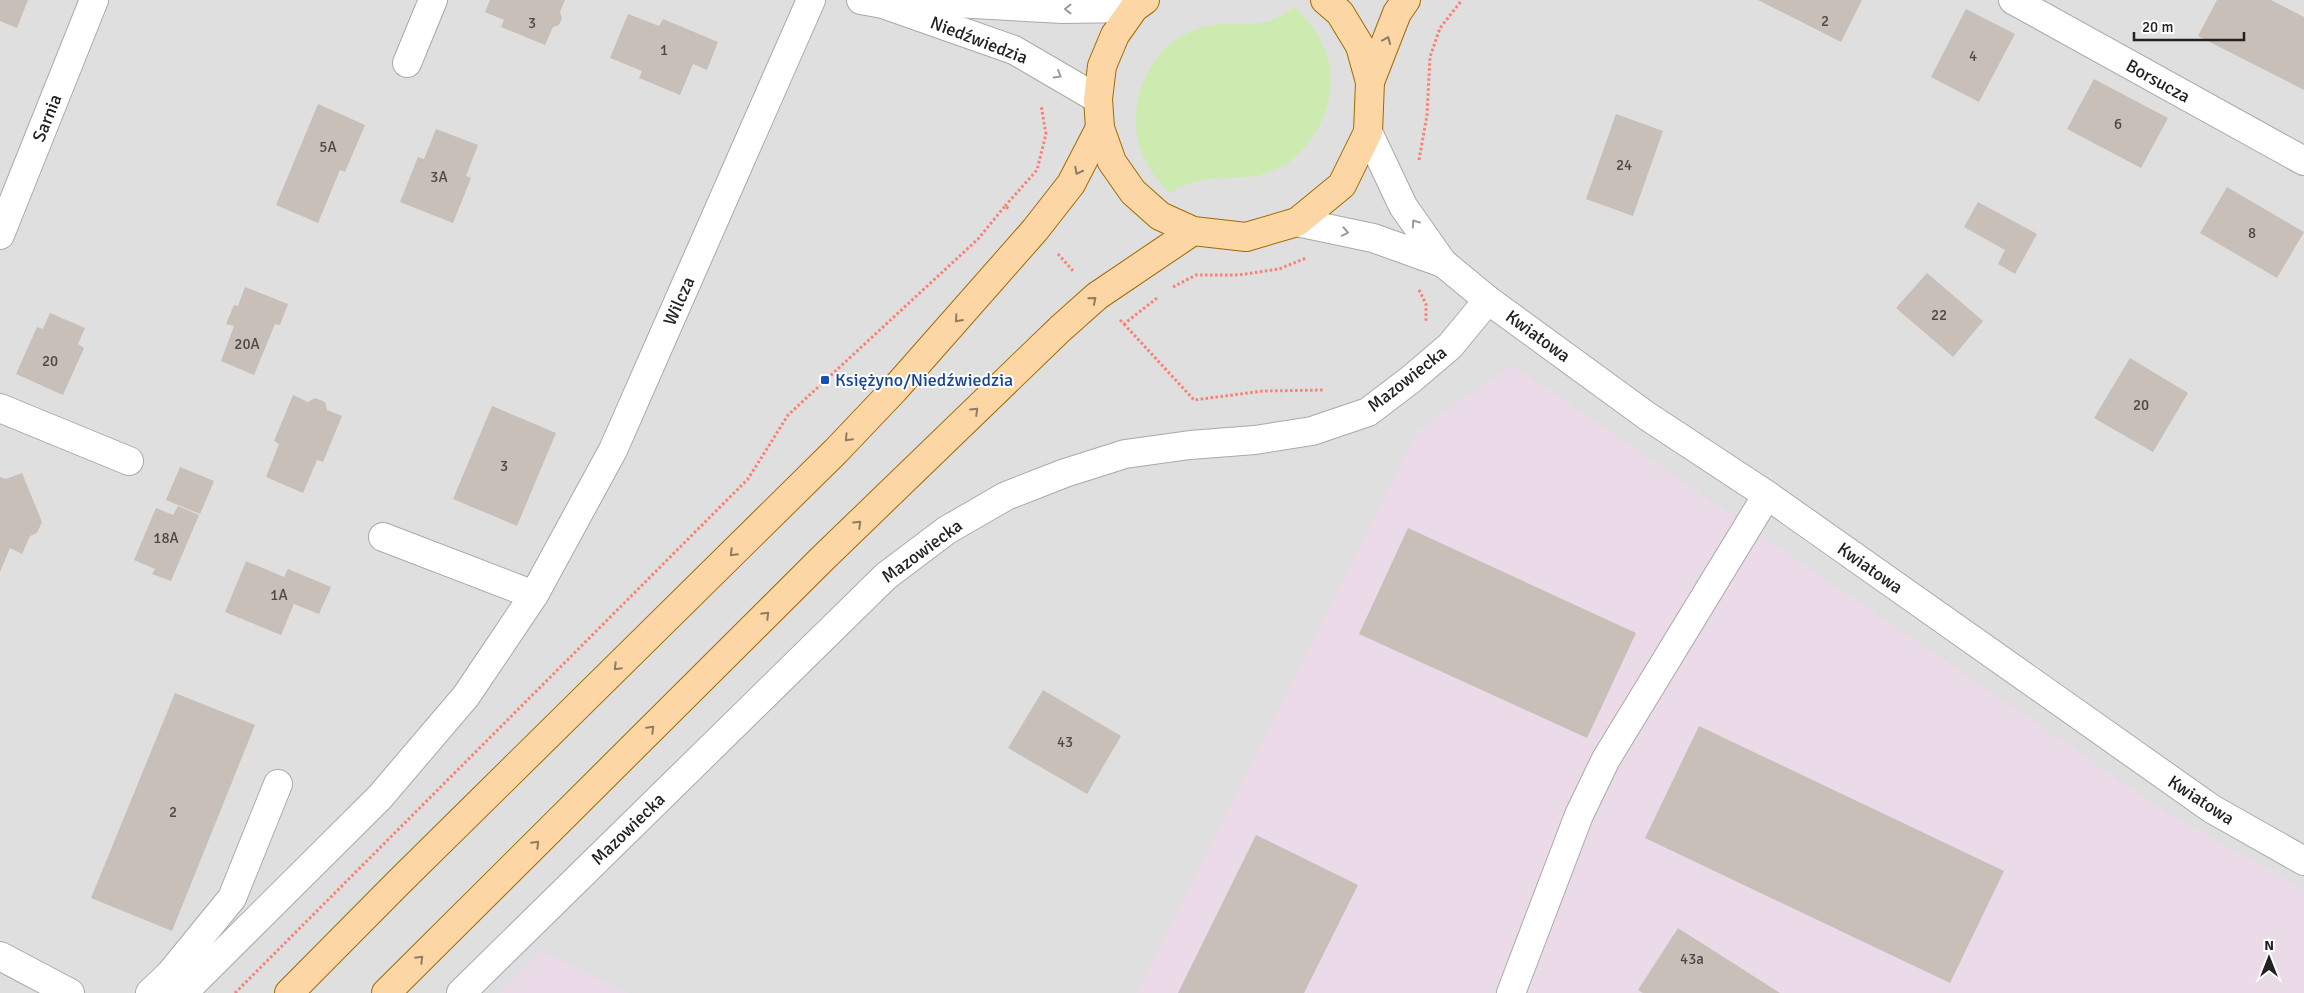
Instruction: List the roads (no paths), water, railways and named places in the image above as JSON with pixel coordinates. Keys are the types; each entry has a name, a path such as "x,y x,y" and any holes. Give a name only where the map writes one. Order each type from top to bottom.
{"main road":[{"path":"1140,4 1115,35 1102,66 1098,99 1100,128 1112,162 1133,192 1160,216 1193,231 1246,237 1297,222 1342,185 1368,132 1370,82 1360,46 1340,13 1325,0"},
{"path":"1370,82 1397,13 1406,0"},
{"path":"289,993 836,451 894,390 997,275 1071,184 1100,128"},
{"path":"386,993 823,558 1060,329 1097,296 1193,231"}],"street":[{"name":"Sarnia","path":"0,235 94,0"},
{"path":"407,63 433,0"},
{"name":"Wilcza","path":"534,596 613,450 811,0"},
{"name":"Borsucza","path":"2013,0 2304,161"},
{"name":"Niedźwiedzia","path":"872,2 956,3 1063,9 1140,4"},
{"name":"Niedźwiedzia","path":"872,2 1014,50 1098,99"},
{"name":"Kwiatowa","path":"1368,132 1403,206 1443,263 1488,300 1647,416 1767,495 2212,809 2304,861"},
{"name":"Kwiatowa","path":"1297,222 1373,238 1443,263"},
{"name":"Mazowiecka","path":"461,993 886,576 947,530 1006,496 1065,473 1125,454 1190,445 1255,440 1312,431 1368,412 1450,346 1488,300"},
{"path":"0,408 129,461"},
{"path":"1511,993 1579,815 1606,759 1767,495"},
{"path":"183,993 380,797 466,696 534,596 383,537"},
{"path":"150,993 170,974 232,898 278,784"},
{"path":"0,956 70,993"}],"place":[{"name":"Księżyno/Niedźwiedzia","path":"825,380"}]}
